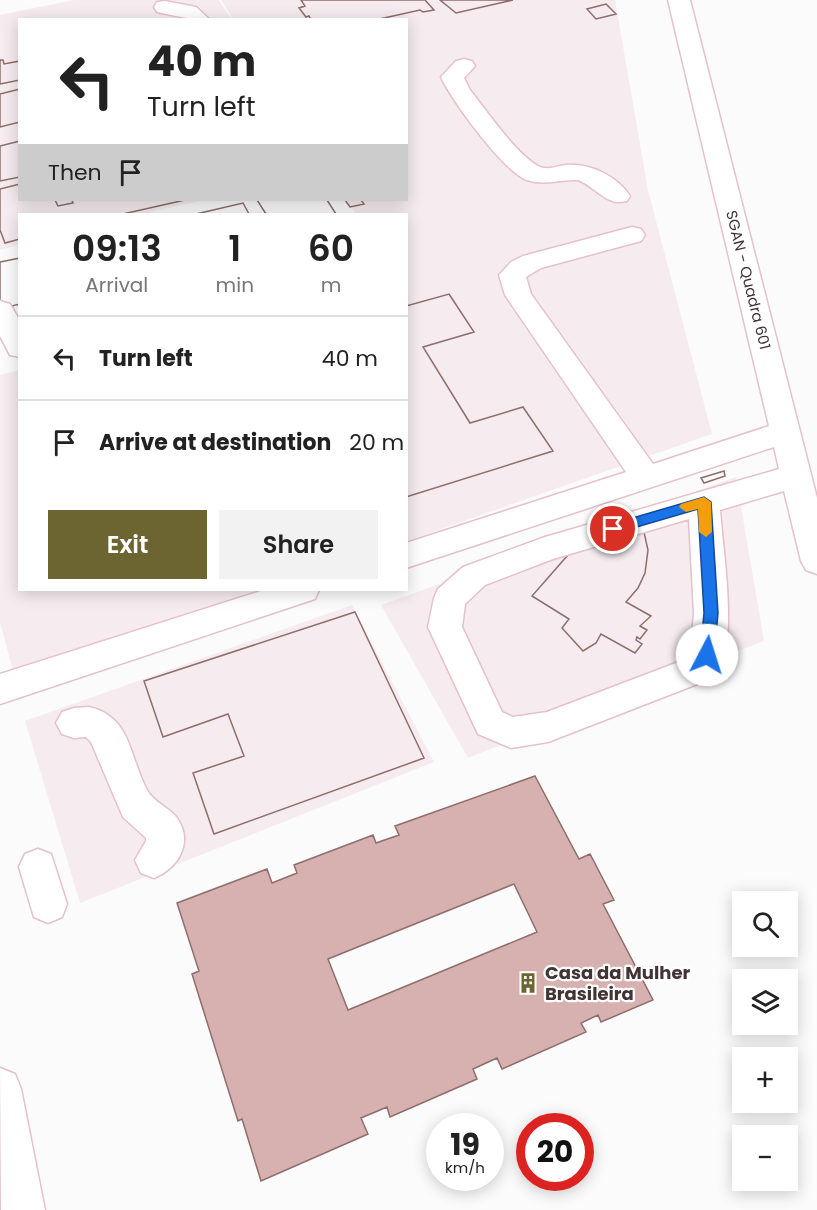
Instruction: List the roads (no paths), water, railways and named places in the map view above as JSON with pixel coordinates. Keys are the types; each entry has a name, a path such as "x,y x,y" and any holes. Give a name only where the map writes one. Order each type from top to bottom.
{"street":[{"name":"SGAN - Quadra 601","path":"679,0 817,561"},
{"path":"165,7 184,9 199,18"},
{"path":"464,66 452,77 459,92 518,164 539,177 577,172 592,177 618,196"},
{"path":"632,235 532,262 519,268 512,275 512,281 518,295 646,477"},
{"path":"0,310 18,344"},
{"path":"0,366 18,362"},
{"path":"408,555 785,432"},
{"path":"704,502 711,613 707,655 688,673 548,727 511,733 490,723 445,627 450,598 474,576 525,556 704,502 796,476"},
{"path":"0,689 300,591"},
{"path":"74,723 90,722 98,725 107,734 130,795 138,808 164,830 165,847 154,860"},
{"path":"38,867 48,904"},
{"path":"0,1089 23,1210"}],"place":[{"name":"Casa da Mulher Brasileira","path":"528,983"}]}
